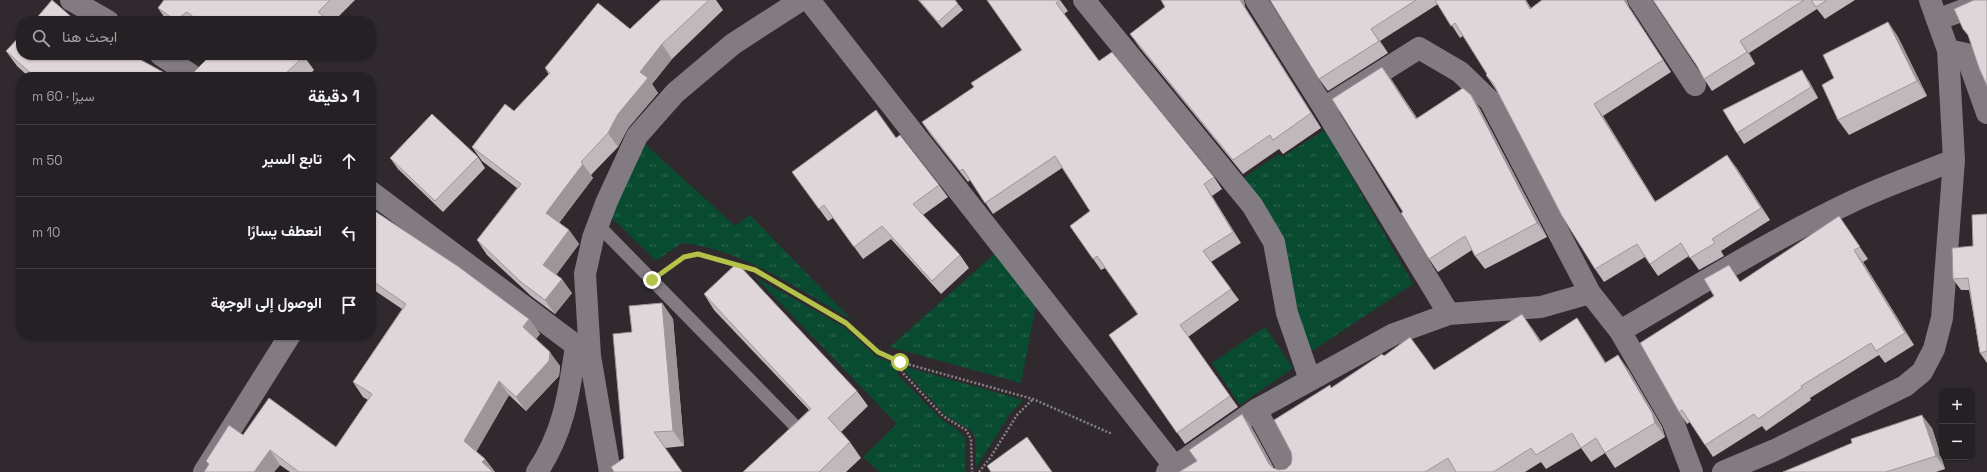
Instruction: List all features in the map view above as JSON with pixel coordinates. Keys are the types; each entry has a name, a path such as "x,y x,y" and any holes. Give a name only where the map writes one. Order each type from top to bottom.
{"street":[{"path":"72,0 99,16"},
{"path":"610,472 583,351 585,274 593,238 598,225 637,136 675,93 733,44 801,0"},
{"path":"809,0 1149,434 1171,469 1256,410 1394,334 1449,314 1541,307 1590,293"},
{"path":"1084,0 1252,205 1274,242 1287,313 1310,380"},
{"path":"1256,0 1324,108 1449,314"},
{"path":"1639,0 1695,85"},
{"path":"1723,472 1775,450 1905,386 1922,372 1934,349 1942,318 1954,160 1948,50 1933,10 1987,2"},
{"path":"1324,108 1419,48 1460,72 1490,101 1590,293 1620,331 1673,422 1692,472"},
{"path":"1948,50 1966,54 1987,113"},
{"path":"168,60 186,72"},
{"path":"1620,331 1736,263 1791,233 1852,202 1954,160"},
{"path":"376,200 583,351"},
{"path":"204,472 287,340"},
{"path":"537,472 549,454 567,404 583,351"},
{"path":"1256,410 1290,472"}],"lane":[{"path":"598,225 801,432"}],"path":[{"path":"652,280 684,257 698,254 755,270 846,323 878,352 900,362 1033,399 1130,442 1139,441 1149,434"},
{"path":"900,362 902,372 943,416 966,430 971,439 972,472"},
{"path":"979,472 990,458 1017,414 1033,399"}],"green space":[{"path":"1325,130 1413,284 1309,353 1275,221 1242,179 1279,154 1282,157"},
{"path":"645,144 735,226 750,215 852,320 771,273 728,254 705,247 682,243 656,261 612,218 618,197"},
{"path":"998,251 1037,299 1021,383 890,347"},
{"path":"755,277 844,327 877,357 896,365 897,374 940,418 960,432 965,438 965,472 880,472 863,457 897,424"},
{"path":"1265,327 1293,368 1240,405 1212,363"},
{"path":"906,367 1023,400 1009,415 976,468 975,438 972,431 945,415 905,371"}],"building":[{"path":"52,0 70,16 38,16"},
{"path":"164,0 330,0 318,12 323,16 192,16 187,12 181,16 169,16 158,8"},
{"path":"661,0 709,0 662,44 640,72 648,78 618,114 608,133 581,162 583,164 546,213 569,230 543,265 562,279 545,300 521,282 477,240 521,184 472,147 505,104 514,111 550,73 545,68 598,3 630,29"},
{"path":"919,0 955,0 958,4 938,22"},
{"path":"987,0 1060,0 1056,3 1099,61 1112,52 1214,177 1204,184 1233,232 1203,251 1231,289 1180,325 1230,396 1177,433 1109,335 1138,314 1097,256 1093,259 1070,226 1090,211 1055,156 985,203 963,169 960,171 922,122 974,87 971,83 1022,50"},
{"path":"1161,0 1240,0 1311,113 1273,140 1270,135 1233,160 1130,34 1165,7"},
{"path":"1270,0 1416,0 1371,29 1379,41 1319,79"},
{"path":"1435,0 1525,0 1530,9 1542,0 1624,0 1663,60 1594,104 1655,202 1727,155 1761,208 1712,239 1715,243 1690,258 1681,243 1650,264 1637,244 1595,269 1562,216 1493,83 1486,75 1487,74 1455,23 1451,26"},
{"path":"1653,0 1804,0 1740,41 1747,52 1704,79"},
{"path":"1811,0 1827,0 1816,7"},
{"path":"1974,0 1987,0 1987,86 1979,68 1968,35 1963,29 1954,9"},
{"path":"1888,22 1917,81 1838,120 1822,85 1834,78 1823,55"},
{"path":"16,40 16,60 6,51"},
{"path":"16,60 141,60 163,72 29,72"},
{"path":"206,60 300,60 287,72 194,72"},
{"path":"1382,67 1416,119 1463,88 1471,95 1537,223 1475,256 1465,236 1429,259 1401,213 1403,212 1332,99"},
{"path":"1802,70 1811,87 1737,133 1723,110"},
{"path":"876,110 896,138 900,135 939,185 913,204 960,255 932,281 882,226 854,247 824,205 819,209 792,172"},
{"path":"432,114 478,157 435,201 390,158"},
{"path":"376,212 459,267 529,319 523,327 550,352 549,361 516,397 499,381 464,441 485,459 482,462 493,472 299,472 270,450 254,472 204,472 209,464 206,461 229,425 243,435 269,398 336,447 372,394 353,382 406,304 376,283"},
{"path":"1987,214 1987,351 1980,353 1968,278 1953,279 1952,248 1973,246 1972,215"},
{"path":"1839,216 1860,247 1854,250 1905,333 1876,351 1871,343 1801,386 1802,388 1758,419 1754,414 1705,445 1682,410 1679,412 1640,343 1714,296 1704,279 1729,265 1740,282"},
{"path":"737,263 857,391 828,418 850,442 819,472 743,472 811,409 704,294"},
{"path":"662,303 673,431 654,432 682,472 614,472 611,467 624,458 613,334 632,332 629,306"},
{"path":"1522,314 1540,342 1577,318 1605,363 1618,355 1652,413 1655,423 1605,453 1596,438 1581,448 1572,433 1536,455 1531,448 1493,472 1456,472 1448,458 1425,472 1179,472 1197,461 1189,450 1242,414 1269,464 1273,468 1279,470 1286,469 1291,464 1291,452 1274,420 1330,385 1331,388 1382,354 1384,356 1410,337 1434,370"},
{"path":"1922,415 1936,456 1886,472 1783,472 1852,443 1851,439"},
{"path":"1027,437 1052,472 991,472 987,466"}],"route":[{"path":"652,280 684,257 698,254 755,270 846,323 878,352 900,362"}]}
